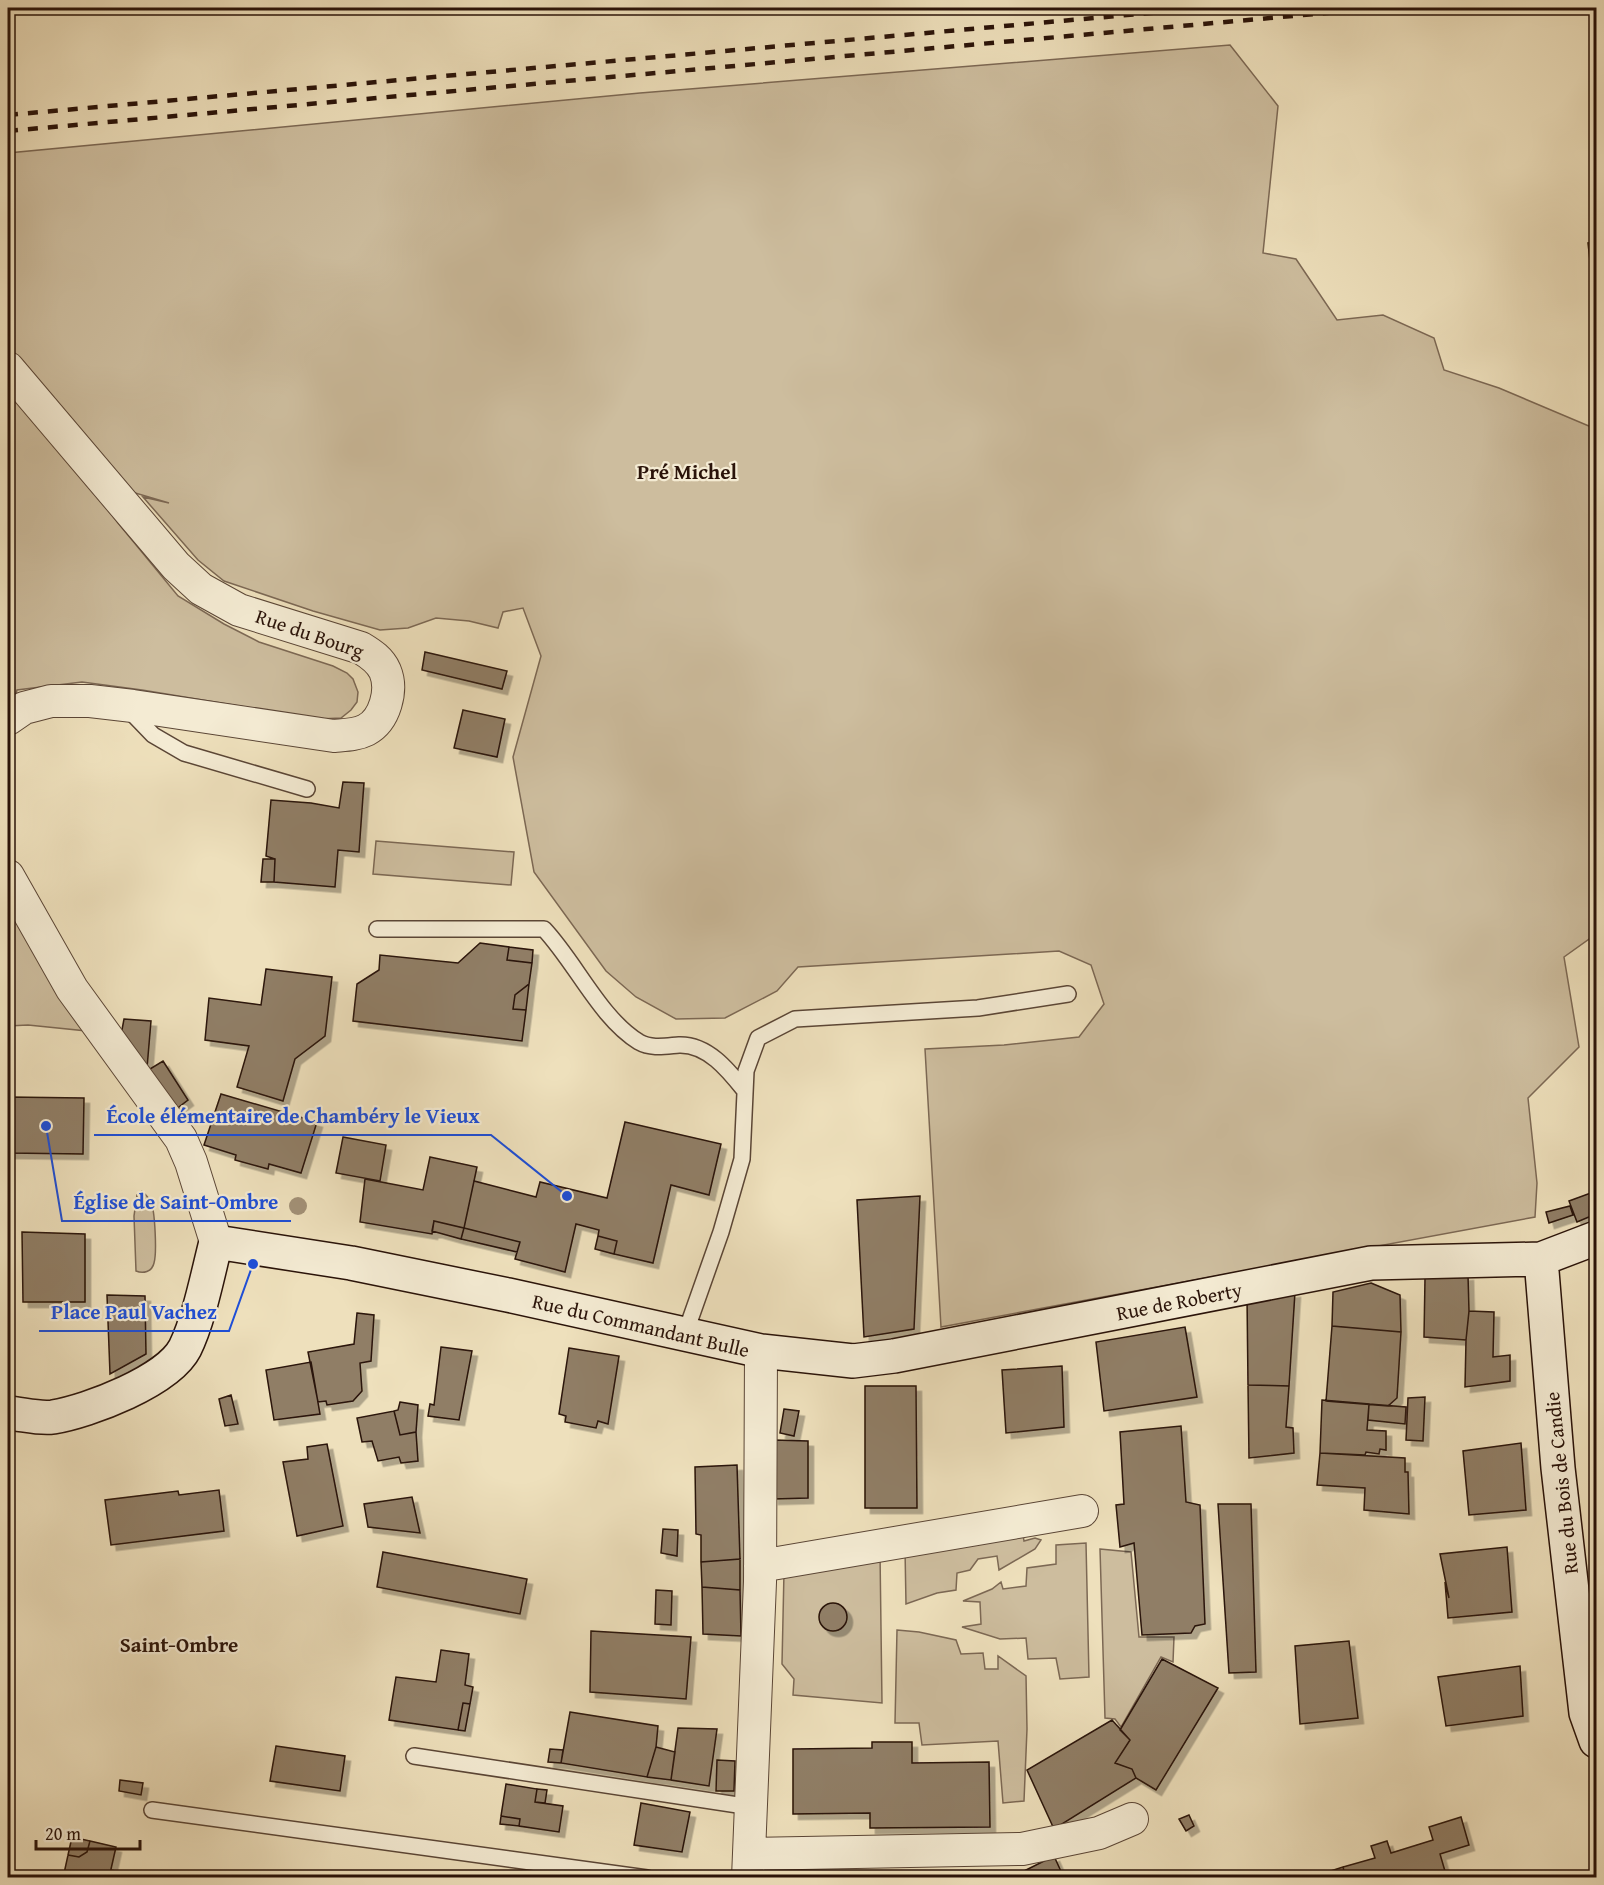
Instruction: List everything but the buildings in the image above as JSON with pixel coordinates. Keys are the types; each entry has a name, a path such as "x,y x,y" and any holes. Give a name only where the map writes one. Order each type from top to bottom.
{"street":[{"name":"Rue du Bourg","path":"8,368 176,566 201,589 239,610 361,648 375,656 385,671 388,689 380,718 368,729 354,734 334,736 90,701 51,701 24,708 8,719"},
{"path":"8,876 39,934 72,988 180,1139 191,1162 216,1242 185,1349 171,1366 152,1380 88,1408 51,1418 8,1413"},
{"name":"Rue de Roberty","path":"761,1351 853,1361 894,1356 1371,1263 1541,1259 1595,1240"},
{"name":"Rue du Commandant Bulle","path":"216,1242 351,1263 761,1351 760,1566 749,1866"},
{"name":"Rue du Bois de Candie","path":"1541,1259 1558,1468 1586,1713 1596,1741"},
{"path":"760,1566 1082,1511"},
{"path":"749,1866 1022,1849 1099,1833 1132,1819"}],"lane":[{"path":"124,705 153,735 184,753 307,789"},
{"path":"377,929 544,929 558,944 611,1019 640,1043 661,1047 682,1045 704,1051 725,1067 745,1091"},
{"path":"685,1334 721,1232 742,1159 746,1071 758,1038 795,1019 978,1008 1068,994"},
{"path":"414,1756 751,1807"},
{"path":"152,1810 647,1878"}],"shaded area":[{"path":"1230,45 1278,106 1263,253 1296,259 1337,320 1383,315 1434,338 1444,370 1499,388 1596,429 1596,934 1564,957 1579,1047 1528,1098 1537,1183 1535,1217 941,1327 925,1049 1004,1045 1079,1037 1104,1004 1091,965 1059,951 798,967 777,991 725,1018 676,1019 636,997 606,971 534,872 513,757 541,656 523,608 503,612 498,628 469,621 436,618 408,628 380,630 313,611 224,581 198,560 143,497 169,503 85,478 118,523 178,596 259,642 333,666 347,673 353,679 358,692 357,702 341,718 319,719 82,682 17,690 15,699 8,709 8,153 640,93"},
{"path":"376,841 514,852 511,885 373,874"},
{"path":"8,863 107,1033 28,1025 8,1026"},
{"path":"142,1191 150,1201 154,1223 155,1258 153,1266 147,1272 136,1271 134,1216 137,1195"},
{"path":"1022,1528 1024,1541 1035,1538 1041,1540 1035,1549 999,1570 997,1556 978,1559 970,1570 957,1573 956,1590 937,1593 906,1604 905,1549"},
{"path":"1086,1543 1089,1677 1060,1679 1056,1658 1028,1659 1026,1638 1000,1639 962,1627 981,1624 980,1602 963,1601 992,1589 1001,1582 1003,1589 1026,1586 1027,1568 1056,1564 1056,1545"},
{"path":"1100,1549 1131,1552 1139,1637 1174,1637 1173,1662 1161,1657 1121,1727 1115,1719 1105,1718"},
{"path":"880,1553 882,1703 793,1695 794,1679 782,1664 784,1572"},
{"path":"897,1630 956,1640 961,1654 983,1653 985,1669 998,1669 998,1656 1026,1676 1027,1729 1024,1801 1003,1803 998,1741 922,1745 919,1723 895,1723"}],"railway":[{"path":"8,115 1206,8"},
{"path":"8,131 1382,8"}],"place":[{"name":"Église de Saint-Ombre","path":"46,1126"},
{"name":"École élémentaire de Chambéry le Vieux","path":"567,1196"},
{"name":"Place Paul Vachez","path":"253,1264"}],"district":[{"name":"Pré Michel","path":"687,471"},
{"name":"Saint-Ombre","path":"179,1644"}]}
